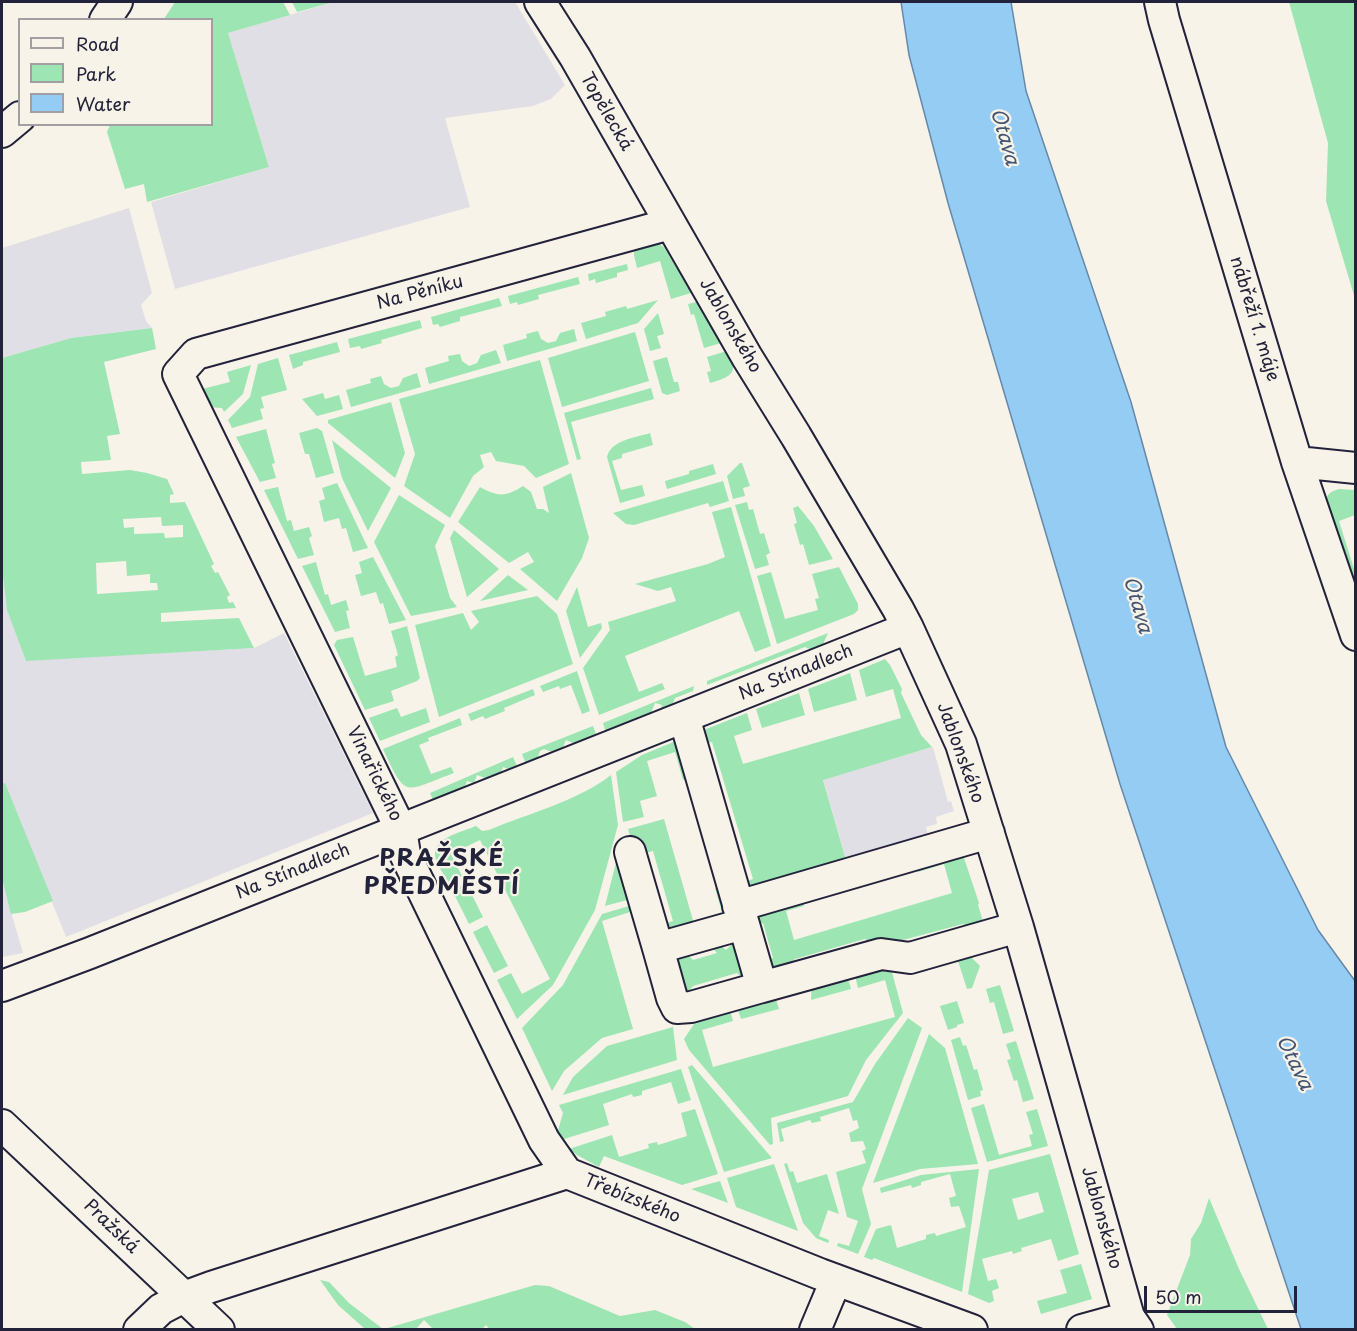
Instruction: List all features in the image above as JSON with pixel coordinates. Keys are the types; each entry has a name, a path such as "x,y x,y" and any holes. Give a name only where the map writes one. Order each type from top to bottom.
{"street":[{"path":"106,18 117,2"},
{"name":"Topělecká","path":"540,2 575,57 670,224"},
{"name":"nábřeží 1. máje","path":"1160,2 1297,462 1356,635"},
{"path":"2,132 18,119"},
{"name":"Na Pěníku","path":"178,374 196,354 670,224"},
{"name":"Jablonského","path":"670,224 747,357 832,495 908,628 961,744 1018,927 1133,1323"},
{"name":"Vinařického","path":"178,374 401,830 405,854 410,865 544,1140 567,1173"},
{"path":"1297,462 1356,468"},
{"name":"Na Stínadlech","path":"2,986 908,628"},
{"path":"684,717 762,987"},
{"path":"658,948 740,915 989,833"},
{"path":"630,852 672,998 677,1008 691,1007 881,954 910,958 1018,927"},
{"name":"Pražská","path":"2,1125 219,1329"},
{"name":"Třebízského","path":"139,1329 161,1309 184,1297 567,1173 836,1280 972,1329"},
{"path":"815,1329 836,1280"},
{"path":"1082,1329 1133,1323"}],"shaded area":[{"path":"334,2 515,2 565,85 551,99 533,106 445,118 470,207 175,289 151,202 269,167 228,33"},
{"path":"129,208 152,293 141,305 146,321 152,328 71,338 2,358 2,248"},
{"path":"2,569 7,609 26,660 254,648 284,633 373,813 66,937 5,785 2,785"},
{"path":"933,747 948,802 951,801 954,811 936,817 937,824 926,827 928,835 846,859 823,779"},
{"path":"2,881 23,953 2,957"}],"green space":[{"path":"175,2 283,2 290,15 228,33 269,167 147,202 144,184 125,189 107,132 110,126 213,126 213,18 165,18"},
{"path":"292,2 334,2 297,12"},
{"path":"1289,2 1355,2 1355,299 1326,201 1328,143"},
{"path":"656,242 664,247 691,293 671,299 660,261 637,268 634,248"},
{"path":"627,264 628,270 617,273 617,277 596,283 595,279 589,281 588,274"},
{"path":"578,277 580,284 538,295 539,299 518,305 517,302 510,304 508,296"},
{"path":"499,298 502,306 460,317 460,321 440,327 438,324 433,325 431,317"},
{"path":"658,300 638,323 586,339 581,323 606,316 605,312 626,306 627,309"},
{"path":"697,302 721,343 704,348 694,314 691,315 688,304"},
{"path":"658,313 664,334 657,336 661,348 650,351 644,329"},
{"path":"420,320 422,328 381,340 382,343 361,349 360,346 350,348 348,339"},
{"path":"152,328 156,349 104,362 120,434 107,436 111,460 81,462 82,474 130,470 167,479 174,494 170,495 170,503 185,502 214,564 211,566 215,573 218,572 230,595 227,597 229,603 233,602 236,608 161,613 161,622 239,618 254,648 26,661 7,610 2,568 2,358 71,338","holes":["161,517 162,526 183,525 183,537 165,538 164,533 134,534 134,527 124,528 123,519","126,561 127,576 150,574 150,583 157,583 158,590 97,594 96,563"]},
{"path":"574,329 577,341 507,361 503,345 527,338 526,334 538,331 541,339 548,343 556,341 560,333"},
{"path":"635,332 649,381 562,407 548,358"},
{"path":"337,342 340,352 303,362 303,365 293,369 289,355"},
{"path":"496,350 501,363 429,384 425,368 449,361 448,356 460,354 462,361 469,366 477,363 481,355"},
{"path":"727,351 733,364 731,373 723,379 710,383 707,372 711,371 707,357"},
{"path":"667,357 674,382 678,382 680,391 667,395 662,393 653,361"},
{"path":"278,358 287,390 261,397 264,408 260,409 263,419 232,428 228,420 250,397 258,364"},
{"path":"540,360 569,464 536,478 524,466 496,461 491,452 480,455 484,467 473,476 450,518 404,486 415,454 399,399"},
{"path":"251,365 243,394 224,412 222,408 208,407 202,389 230,382 227,372"},
{"path":"417,373 421,387 351,407 346,390 371,383 370,379 381,376 384,384 391,388 399,386 403,378"},
{"path":"651,388 654,399 571,422 581,459 577,460 564,413"},
{"path":"323,393 325,399 339,395 343,409 317,416 302,399"},
{"path":"391,402 405,453 395,478 328,423 328,420"},
{"path":"317,428 322,431 334,473 316,478 309,454 305,454 299,433"},
{"path":"266,429 275,463 272,464 276,478 260,482 236,437"},
{"path":"650,433 653,445 622,454 622,458 612,461 621,490 642,485 645,496 620,503 607,457 609,451 624,440"},
{"path":"332,440 391,488 368,531 342,478"},
{"path":"742,463 750,486 743,488 745,496 733,499 727,476"},
{"path":"713,464 716,474 667,489 665,481"},
{"path":"571,473 589,538 582,558 557,601 520,569 534,562 528,552 509,563 458,522 480,487 492,493 507,494 523,486 531,492 537,509 543,509 549,513 543,487"},
{"path":"723,481 729,501 710,507 708,503 634,525 626,524 613,513"},
{"path":"337,483 368,548 353,552 346,528 342,529 339,518 324,522 319,501 325,499 322,488"},
{"path":"278,487 287,521 291,520 294,531 309,527 312,536 309,538 314,555 298,559 264,490"},
{"path":"1339,489 1355,490 1355,515 1339,521 1355,572 1355,584 1326,500 1329,494"},
{"path":"399,495 445,525 435,546 450,598 457,607 411,616 374,542"},
{"path":"747,502 749,510 753,509 760,534 764,533 770,553 766,555 769,565 755,569 735,505"},
{"path":"798,506 814,526 833,559 809,565 794,524 797,523 793,508"},
{"path":"731,507 771,646 755,652 739,611 625,656 639,692 662,683 665,689 599,715 583,668 610,630 608,622 676,601 671,587 658,591 635,584 708,564 725,557 712,512"},
{"path":"454,530 499,569 467,597 450,538"},
{"path":"373,557 406,620 389,624 383,603 380,604 376,592 361,596 355,575 362,573 359,562"},
{"path":"316,562 325,595 328,594 331,605 346,600 350,628 335,632 302,566"},
{"path":"839,567 858,604 858,610 854,614 777,644 757,576 771,572 785,619 818,610 815,599 819,598 812,574"},
{"path":"508,575 528,590 480,601"},
{"path":"577,587 588,627 601,623 602,628 580,658 566,611"},
{"path":"537,596 557,614 573,664 439,717 415,625 463,613 471,630 479,622 471,611"},
{"path":"407,626 420,678 391,691 394,701 365,710 334,645 337,640 353,637 365,676 397,667 395,657 398,655 391,631"},
{"path":"828,633 817,658 812,650 805,647 707,685 707,681"},
{"path":"885,659 902,689 901,693 921,735 932,747 823,780 846,860 757,893 739,884 753,879 712,742 699,745 696,733 747,713 752,730 734,736 743,764 901,718 893,689 866,697 859,670"},
{"path":"577,671 590,711 582,714 571,685 560,689 559,686 543,692 540,686"},
{"path":"850,673 857,700 814,712 808,689"},
{"path":"694,686 693,691 675,698 667,718 657,719 662,705 655,703 646,725 643,717 639,716 634,731 608,740 603,723"},
{"path":"533,689 535,695 504,708 505,711 485,719 483,716 471,721 468,714"},
{"path":"799,693 805,715 762,728 756,709"},
{"path":"397,708 401,717 426,708 430,722 380,741 369,718"},
{"path":"460,718 462,725 428,738 429,741 419,745 431,774 451,767 454,773 416,787 403,784 383,749"},
{"path":"593,726 599,743 568,754 573,743 566,740 557,761 549,761 552,752 544,749 540,751 533,771 529,772 522,754"},
{"path":"683,738 694,777 683,780 675,752 647,761 657,796 640,801 644,817 623,822 616,772 642,755"},
{"path":"513,757 521,775 507,778 510,770 503,767 496,785 487,786 488,779 477,775 474,783 467,781 460,799 437,809 430,793"},
{"path":"611,775 618,825 595,910 553,985 517,1019 497,980 511,973 522,994 550,979 480,840 451,854 462,876 448,882 437,862 436,849 444,839 457,833 476,826 482,831 489,830 568,800"},
{"path":"5,783 53,901 25,912 11,914 2,879 2,784"},
{"path":"664,819 694,924 723,916 715,888 725,885 726,922 669,940 660,925 673,921 653,851 642,854 633,847 628,829"},
{"path":"622,839 638,897 605,906"},
{"path":"961,849 986,931 978,933 963,924 903,940 901,945 878,947 865,939 795,959 778,976 762,961 773,958 763,923 752,926 750,916 801,895 804,906 786,911 794,940 952,893 944,864 918,872 914,862"},
{"path":"466,883 483,917 469,924 452,890"},
{"path":"639,903 649,936 638,939 630,912 602,921 633,1029 602,1038 564,1071 552,1091 522,1028 563,985 602,914"},
{"path":"487,925 508,966 494,973 473,932"},
{"path":"731,934 749,985 737,973 693,986 688,992 694,997 689,1003 668,956 681,948 693,960 717,953 707,942 715,940 726,950 731,945 723,938"},
{"path":"962,948 980,966 972,988 967,989 958,961 948,964 947,961"},
{"path":"889,961 903,1013 866,1060 848,1096 771,1118 773,1144 770,1145 689,1050 684,1039 704,1009 728,1003 733,1021 702,1030 713,1067 895,1017 885,980 858,988 853,967"},
{"path":"845,969 851,989 811,1000 812,979"},
{"path":"1000,985 1014,1031 1003,1034 994,1002 990,1003 986,989"},
{"path":"773,990 779,1009 741,1019 735,1001"},
{"path":"957,1001 964,1023 948,1030 940,1006"},
{"path":"908,1018 922,1028 862,1189 871,1224 858,1254 837,1246 838,1243 849,1246 858,1221 847,1217 836,1172 866,1163 862,1151 866,1149 863,1141 851,1142 849,1133 859,1128 857,1120 853,1121 849,1108 820,1117 821,1121 812,1123 810,1120 781,1129 784,1141 780,1142 777,1123 853,1102 875,1064"},
{"path":"673,1027 677,1060 563,1095 573,1077 607,1046"},
{"path":"929,1034 945,1048 978,1164 920,1169 873,1183"},
{"path":"960,1037 963,1046 966,1045 974,1070 977,1069 983,1090 980,1091 981,1096 968,1100 951,1040"},
{"path":"1016,1041 1034,1099 1023,1102 1017,1080 1014,1081 1007,1060 1011,1059 1006,1044"},
{"path":"692,1065 772,1158 724,1172 688,1067"},
{"path":"681,1069 691,1100 678,1104 671,1082 642,1091 642,1095 633,1097 632,1094 603,1104 609,1125 561,1140 557,1134 563,1113 559,1105"},
{"path":"984,1104 999,1155 1032,1146 1029,1135 1033,1134 1026,1112 1037,1109 1048,1146 987,1162 971,1108"},
{"path":"695,1109 718,1174 682,1185 604,1156 599,1167 569,1149 612,1135 619,1157 649,1148 648,1144 657,1142 658,1145 687,1136 681,1113"},
{"path":"1050,1154 1079,1254 1058,1261 1051,1239 1021,1248 1022,1251 1013,1254 1012,1251 982,1259 988,1281 996,1279 999,1288 992,1291 994,1301 989,1303 968,1294 989,1170","holes":["1038,1192 1044,1212 1018,1220 1012,1199"]},
{"path":"787,1163 797,1183 827,1174 839,1214 828,1210 819,1236 829,1240 828,1243 816,1238 803,1223 784,1164"},
{"path":"774,1164 798,1231 736,1207 727,1178"},
{"path":"979,1169 962,1292 874,1258 872,1260 864,1257 876,1229 891,1225 897,1248 926,1239 926,1235 935,1233 936,1236 966,1227 959,1206 951,1207 949,1198 956,1196 950,1174 921,1182 921,1185 912,1188 911,1185 881,1193 880,1188 921,1175"},
{"path":"720,1181 728,1203 691,1189"},
{"path":"1209,1198 1239,1269 1268,1329 1177,1329 1167,1315 1190,1255 1191,1239 1201,1223"},
{"path":"1081,1264 1092,1299 1041,1314 1037,1301 1067,1293 1060,1270"},
{"path":"320,1280 329,1282 349,1303 383,1329 365,1329 338,1305"},
{"path":"535,1285 549,1286 620,1316 655,1310 685,1322 695,1329 490,1330 486,1325 482,1329 434,1330 424,1320 416,1329 384,1329"}],"water":[{"name":"Otava","path":"901,2 1011,2 1026,91 1131,402 1226,747 1318,930 1355,981 1355,1329 1301,1329 1120,784 948,203 909,55"}],"district":[{"name":"PRAŽSKÉ PŘEDMĚSTÍ","path":"442,873"}]}
